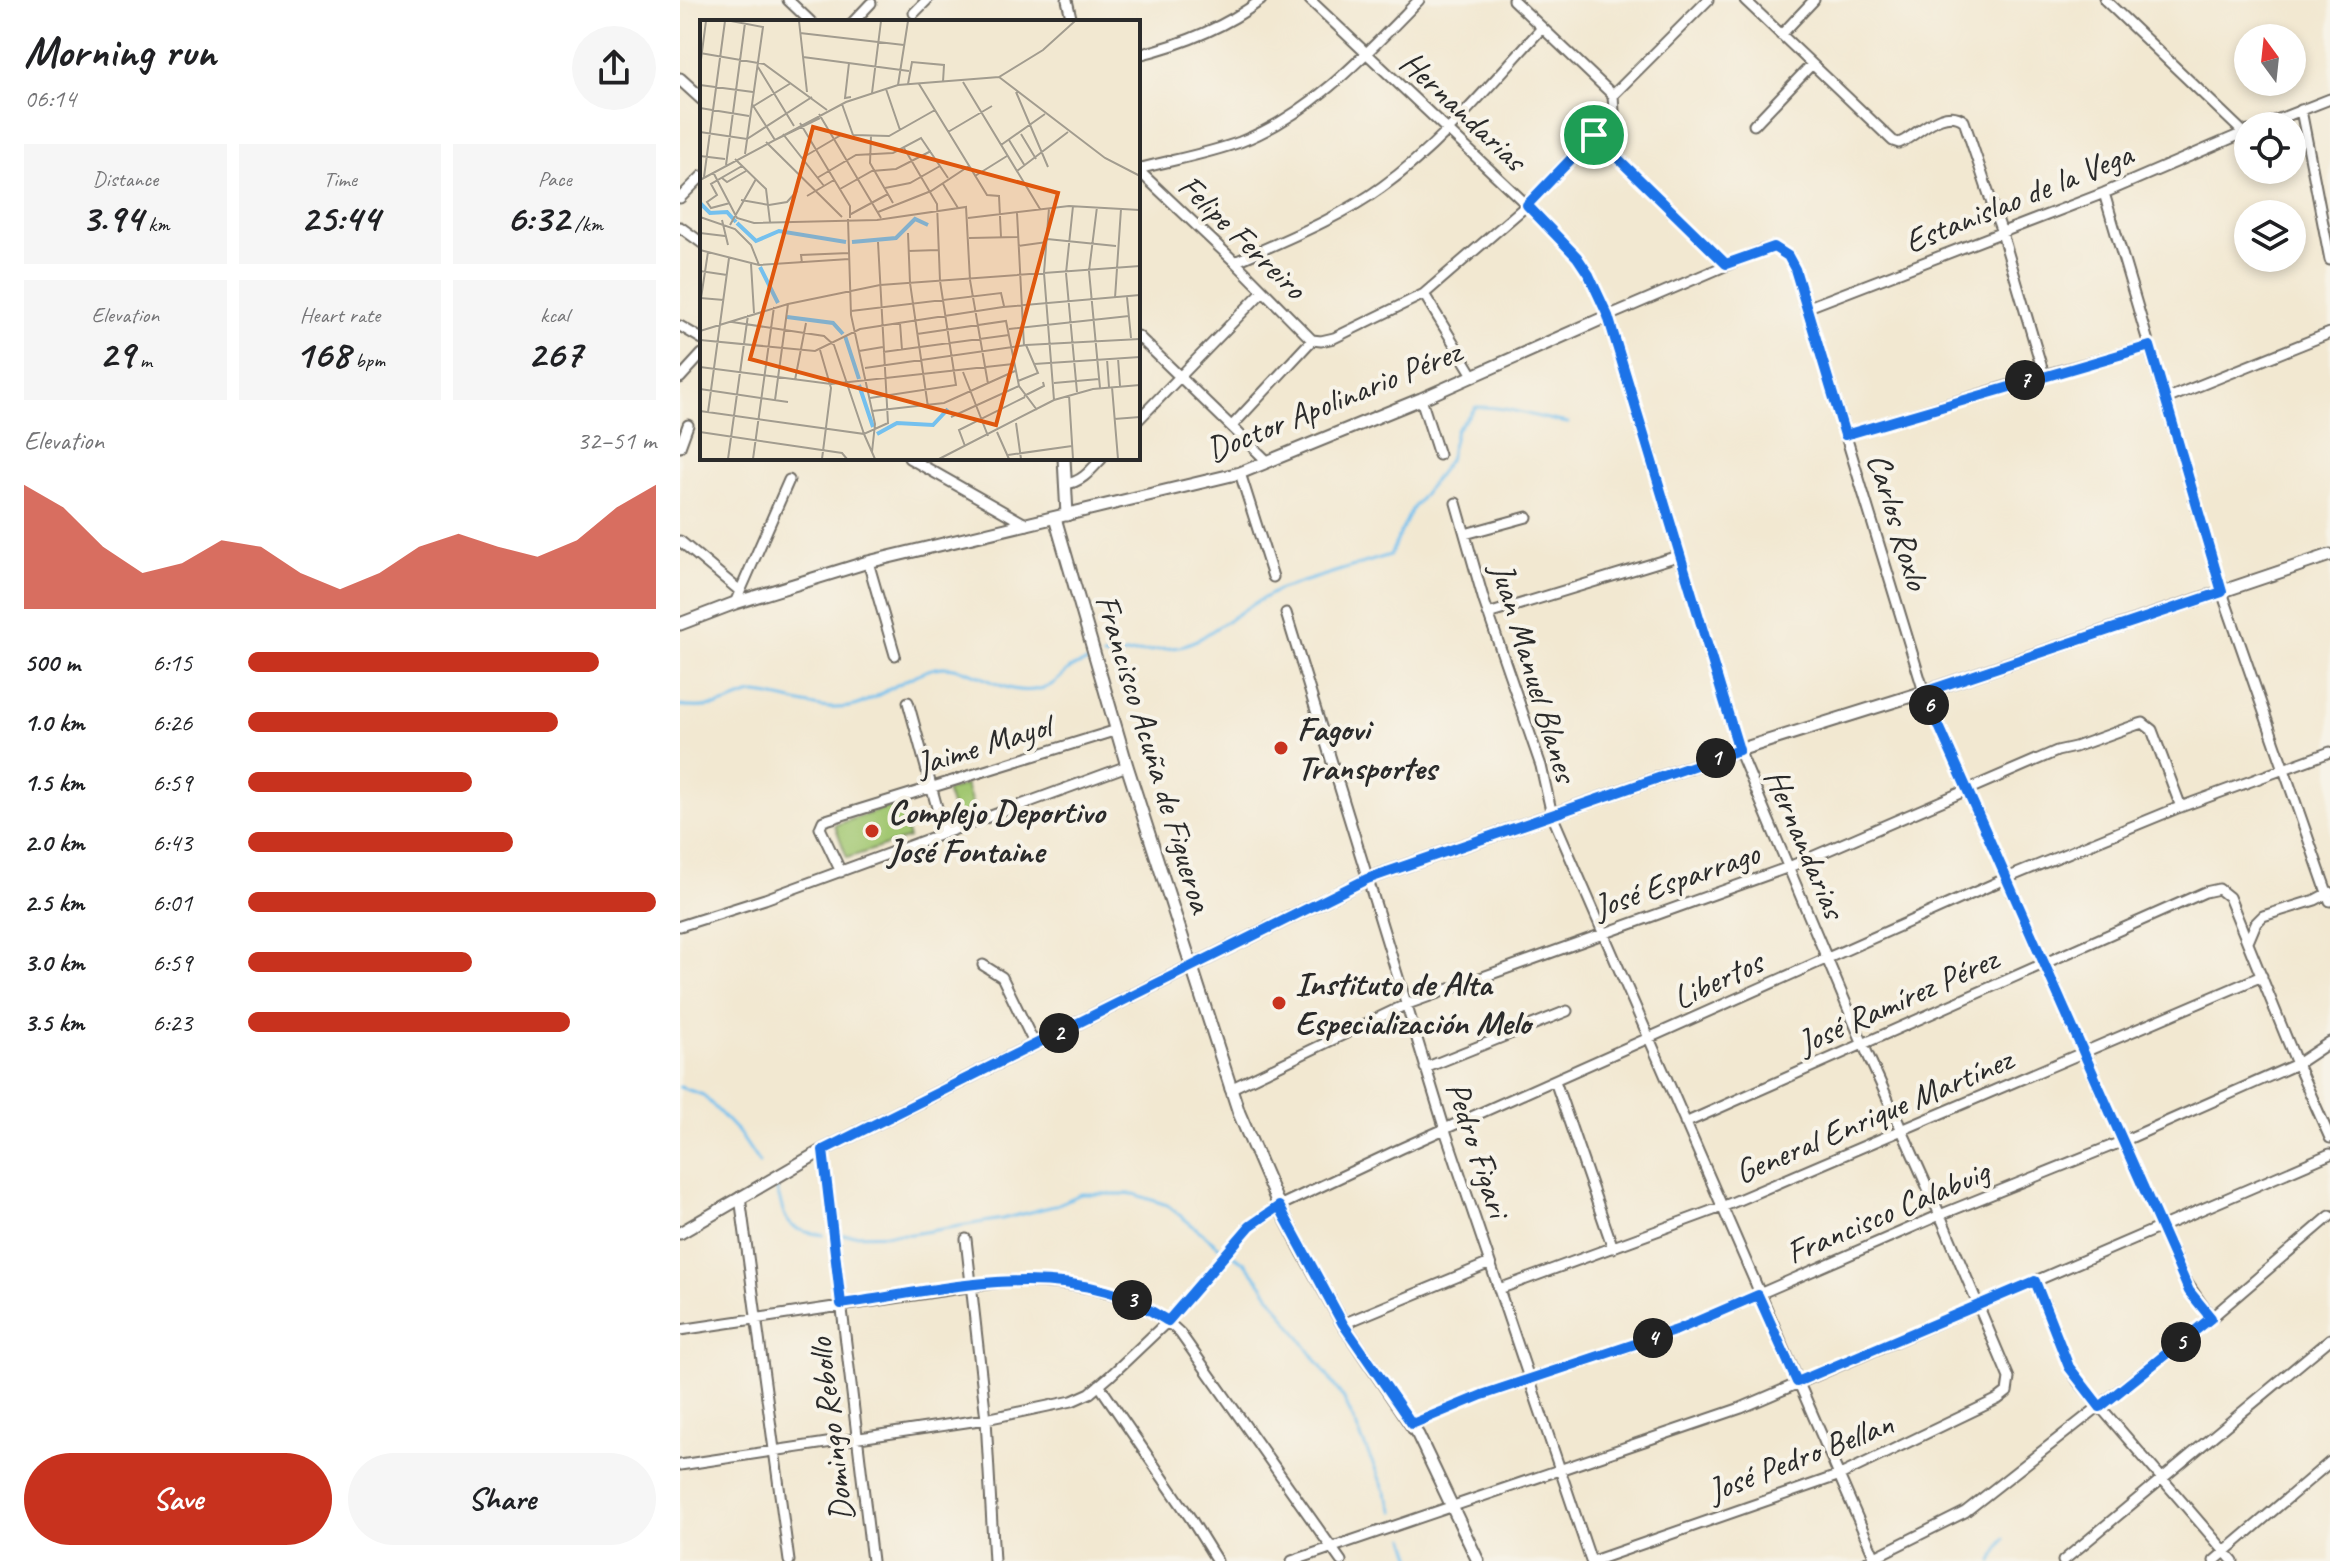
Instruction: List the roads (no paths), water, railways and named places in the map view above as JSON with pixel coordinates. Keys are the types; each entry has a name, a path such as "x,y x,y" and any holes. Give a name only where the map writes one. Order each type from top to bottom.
{"street":[{"path":"788,0 809,20"},
{"path":"914,13 927,0"},
{"path":"1067,0 1072,20"},
{"path":"1140,54 1191,41 1225,25 1261,0"},
{"name":"Hernandarias","path":"1310,0 1527,205 1577,257 1589,275 1608,316 1739,750 2009,1378"},
{"path":"1140,169 1208,152 1253,135 1308,102 1366,54 1419,0"},
{"path":"1232,426 1312,340 1334,338 1424,294 1527,205 1614,112 1613,95 1513,0"},
{"path":"1613,95 1708,0"},
{"path":"1745,0 1893,141 1905,140 1945,116 1958,116 1968,128 2044,375"},
{"path":"1781,35 1814,0"},
{"path":"2105,0 2234,121"},
{"path":"855,20 871,3"},
{"path":"1235,262 1315,226 1381,188 1449,131 1542,28"},
{"path":"1754,125 1812,64"},
{"path":"680,79 700,97"},
{"path":"2296,112 2330,99"},
{"path":"2301,110 2330,260"},
{"path":"1594,135 1726,264"},
{"name":"Estanislao de la Vega","path":"1806,308 2104,193 2234,137"},
{"name":"Felipe Ferreiro","path":"1140,171 1312,340"},
{"path":"680,198 700,178"},
{"path":"2104,193 2222,592 2329,895 2263,916 2256,923 2248,942 2330,1138"},
{"path":"680,227 700,242"},
{"name":"Carlos Roxlo","path":"1762,250 1774,247 1788,256 1924,692 1965,790 2007,878 2189,1291 2211,1318"},
{"name":"Doctor Apolinario Pérez","path":"680,624 738,597 868,562 1240,473 1421,399 1762,250"},
{"path":"1140,418 1263,291"},
{"path":"1424,294 1473,375"},
{"path":"680,326 700,338"},
{"path":"2166,399 2330,333"},
{"path":"1140,338 1268,462"},
{"path":"1845,435 2150,346"},
{"path":"680,378 700,356"},
{"path":"1421,399 1439,455"},
{"path":"680,447 688,425"},
{"path":"913,460 1027,525"},
{"name":"Francisco Acuña de Figueroa","path":"1064,460 1066,484 1061,516 1117,730 1230,1089 1279,1206 1343,1324 1412,1424 1478,1561"},
{"path":"1066,484 1075,483 1100,460"},
{"path":"1240,473 1273,577"},
{"path":"680,541 738,597 789,480"},
{"name":"Juan Manuel Blanes","path":"1456,503 1488,614 1530,730 1552,815 1758,1295 1840,1475 1871,1559"},
{"path":"1465,534 1527,517"},
{"path":"680,1233 823,1150 1367,879 1739,750 1924,692 2330,555"},
{"path":"1488,614 1678,556"},
{"path":"868,562 895,655"},
{"name":"Pedro Figari","path":"1286,613 1445,1130 1592,1561"},
{"path":"908,702 944,833"},
{"name":"José Esparrago","path":"1230,1089 1405,1005 1789,867 2057,751 2143,723 2152,730 2181,807"},
{"name":"Jaime Mayol","path":"841,872 820,828 823,821 1117,730"},
{"name":"Libertos","path":"680,1465 986,1419 1064,1404 1090,1393 1168,1321 1250,1226 1279,1206 2007,878 2181,807 2330,752"},
{"path":"680,926 841,872 1127,766"},
{"name":"José Ramírez Pérez","path":"1685,1123 2205,892 2219,889 2229,897 2248,942"},
{"path":"983,965 1002,977 1035,1045"},
{"name":"General Enrique Martínez","path":"1499,1289 1722,1207 2262,976"},
{"path":"1425,1068 1567,1011"},
{"name":"Francisco Calabuig","path":"1412,1424 1530,1378 1677,1330 1940,1215 2121,1142 2297,1064 2330,1042"},
{"path":"1555,1081 1613,1248"},
{"name":"Domingo Rebollo","path":"823,1150 872,1561"},
{"path":"1292,1561 1741,1408 2330,1154"},
{"path":"740,1197 789,1561"},
{"path":"1871,1559 1965,1512 2211,1318 2330,1216"},
{"path":"966,1239 986,1419 994,1561"},
{"path":"1343,1324 1490,1263"},
{"path":"680,1330 971,1285 1035,1281 1105,1291 1130,1299 1168,1321 1180,1333 1341,1561"},
{"path":"2035,1281 2069,1367 2160,1479 2233,1561"},
{"path":"2063,1561 2330,1339"},
{"name":"José Pedro Bellan","path":"1592,1561 1840,1475 1998,1399 2007,1392 2009,1378"},
{"path":"1099,1385 1217,1561"},
{"path":"2214,1561 2330,1462"}],"waterway":[{"path":"1103,657 1180,647 1201,638 1280,589 1390,555 1411,511 1449,460 1456,430 1476,407 1511,410 1568,423"},
{"path":"680,706 712,706 757,694 818,707 842,708 864,702 923,672 943,667 970,672 1007,687 1034,690 1049,686 1073,667 1090,661"},
{"path":"680,1087 703,1095 739,1133 759,1163"},
{"path":"776,1187 782,1209 793,1227 823,1235"},
{"path":"840,1235 912,1234 1002,1219 1054,1206 1081,1194 1134,1194 1167,1205 1222,1249"},
{"path":"1231,1254 1245,1263 1258,1279 1344,1399 1394,1511"},
{"path":"1406,1538 1414,1561"},
{"path":"1992,1561 2004,1539"}],"place":[{"name":"Fagovi Transportes","path":"1281,748"},
{"name":"Complejo Deportivo José Fontaine","path":"872,831"},
{"name":"Instituto de Alta Especialización Melo","path":"1279,1003"}]}
